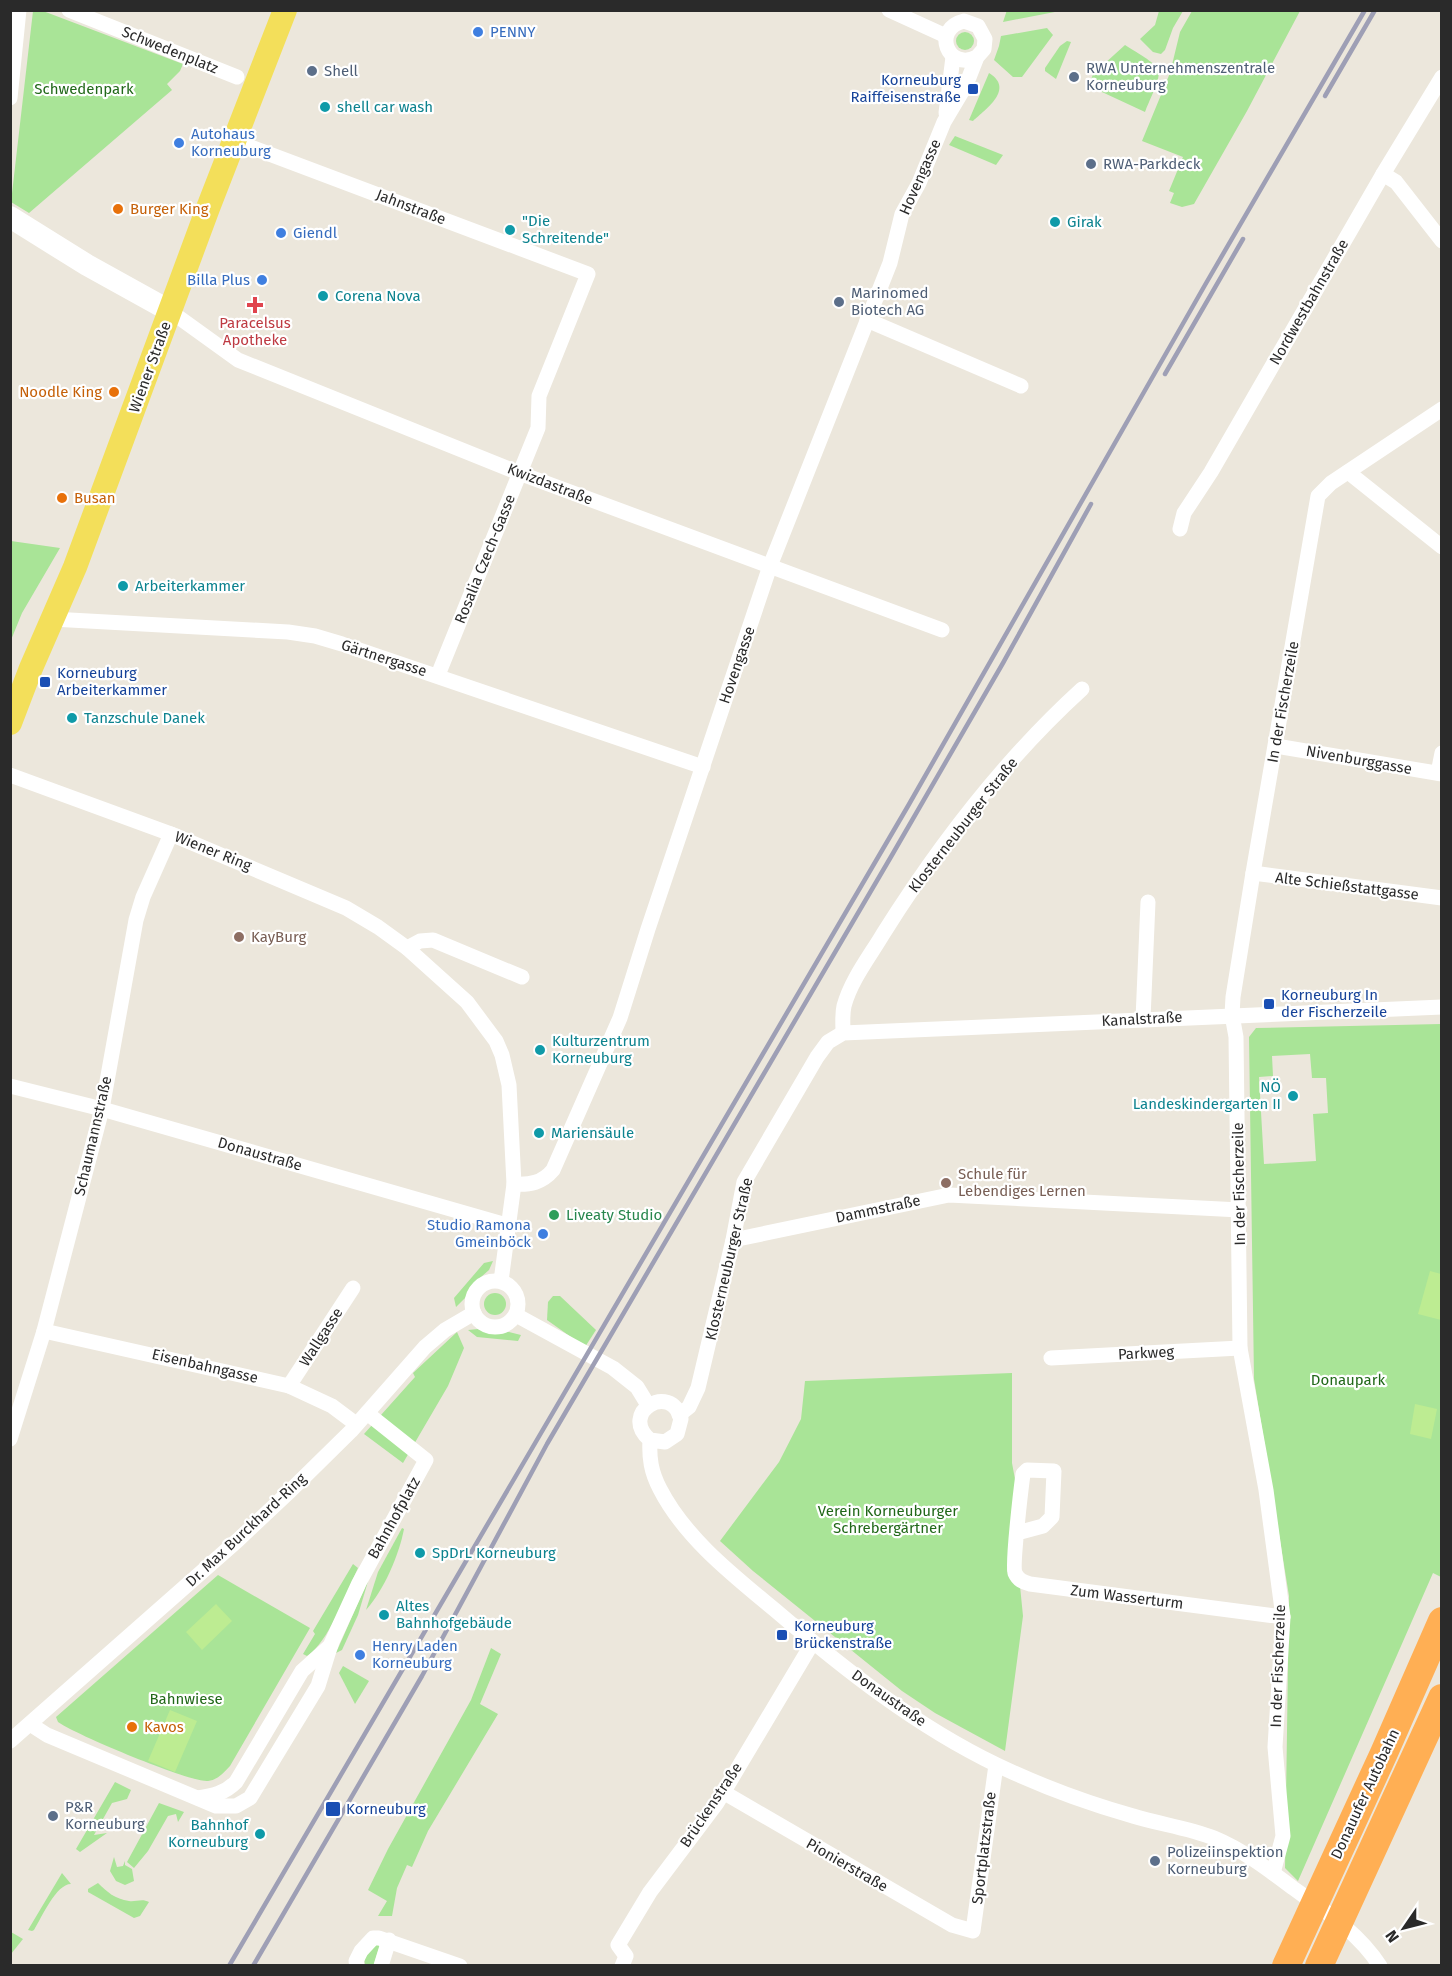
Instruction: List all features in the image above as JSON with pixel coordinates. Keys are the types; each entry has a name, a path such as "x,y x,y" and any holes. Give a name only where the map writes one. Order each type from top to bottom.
{"highway":[{"name":"Donauufer Autobahn","path":"1286,1965 1442,1621"},
{"name":"Donauufer Autobahn","path":"1319,1965 1442,1698"}],"main road":[{"name":"Wiener Straße","path":"10,723 75,567 285,10"},
{"path":"10,217 87,265 170,311"}],"street":[{"path":"10,98 19,10"},
{"name":"Schwedenplatz","path":"69,10 237,77"},
{"path":"889,10 946,36 947,48 953,57 965,61 977,57"},
{"name":"Hovengasse","path":"514,1184 535,1184 553,1170 620,1018 770,566 890,263 902,214 919,183 944,122 966,85 985,44 983,32 970,21 960,22 950,29 946,36"},
{"name":"Hovengasse","path":"944,122 951,88 953,57"},
{"name":"Nordwestbahnstraße","path":"1180,529 1184,513 1211,472 1383,174 1442,77"},
{"name":"Jahnstraße","path":"235,141 588,274"},
{"path":"1383,174 1396,183 1442,241"},
{"name":"Rosalia Czech-Gasse","path":"438,675 538,429 539,396 588,274"},
{"name":"Kwizdastraße","path":"170,311 238,360 519,474 942,630"},
{"path":"867,320 1021,386"},
{"path":"1442,409 1348,472 1442,546"},
{"name":"In der Fischerzeile","path":"1273,1873 1282,1836 1275,1747 1283,1617 1266,1490 1240,1348 1236,1037 1232,1015 1253,873 1318,496 1331,483 1348,472"},
{"name":"Gärtnergasse","path":"52,619 288,632 315,636 438,675 703,767"},
{"name":"Klosterneuburger Straße","path":"650,1440 660,1442 674,1437 680,1429 680,1414 688,1407 698,1388 733,1240 744,1182 817,1057 828,1042 843,1033 843,1015 850,992 901,906 927,868 1017,754 1082,689"},
{"name":"Nivenburggasse","path":"1276,746 1440,774"},
{"path":"1440,774 1442,753"},
{"name":"Wiener Ring","path":"10,775 171,834 346,908 378,927 406,948"},
{"name":"Schaumannstraße","path":"10,1439 44,1331 102,1109 136,920 143,897 171,834"},
{"name":"Alte Schießstattgasse","path":"1253,873 1442,898"},
{"path":"1143,1019 1148,902"},
{"path":"501,1281 514,1184 509,1085 502,1055 496,1041 467,1002 406,948 420,941 433,940 522,977"},
{"name":"Kanalstraße","path":"843,1033 1442,1008"},
{"name":"Donaustraße","path":"10,1086 102,1109 510,1226"},
{"name":"Dammstraße","path":"733,1240 949,1195 1240,1210"},
{"path":"501,1281 508,1284 516,1293 519,1305 516,1315 509,1323 497,1328 481,1323 474,1313 472,1301 477,1289 488,1282 501,1281"},
{"name":"Wallgasse","path":"289,1386 352,1288"},
{"name":"Dr. Max Burckhard-Ring","path":"10,1740 238,1540 356,1425 425,1347 445,1330 474,1313"},
{"path":"516,1315 613,1368 637,1387 648,1405 663,1402 673,1406 680,1414"},
{"name":"Eisenbahngasse","path":"44,1331 289,1386 332,1406 356,1425"},
{"name":"Parkweg","path":"1051,1358 1240,1348"},
{"name":"Donaustraße","path":"648,1405 641,1416 641,1429 650,1440 649,1460 653,1475 670,1506 735,1576 813,1642 909,1713 996,1765 1049,1788 1122,1813 1213,1838 1240,1852 1322,1909 1359,1940 1380,1965"},
{"name":"Bahnhofplatz","path":"30,1724 47,1735 216,1806 231,1808 250,1798 318,1686 331,1644 359,1583 426,1460 367,1413"},
{"name":"Zum Wasserturm","path":"1017,1533 1014,1570 1021,1581 1030,1584 1283,1617"},
{"name":"Brückenstraße","path":"622,1965 626,1956 618,1945 650,1892 723,1792 813,1642"},
{"name":"Bahnhofplatz","path":"198,1798 219,1794 236,1782 302,1671 331,1644"},
{"name":"Sportplatzstraße","path":"973,1931 996,1765"},
{"name":"Pionierstraße","path":"723,1792 952,1925 973,1931"},
{"path":"357,1965 361,1951 373,1938 389,1940 460,1965"},
{"path":"381,1965 389,1940"}],"green space":[{"path":"1007,10 1060,10 1060,11 1003,22"},
{"name":"Schwedenpark","path":"33,11 43,11 183,64 180,71 167,84 172,90 29,213 11,202"},
{"path":"1159,11 1183,11 1161,54 1153,52 1140,39 1155,25"},
{"path":"1192,11 1300,11 1194,204 1182,207 1170,203 1174,193 1169,191 1183,157 1142,141 1170,73 1180,32"},
{"path":"1047,28 1053,35 1022,77 1013,77 994,60 1001,36"},
{"path":"965,32 971,35 974,41 971,47 965,50 959,47 956,41 959,35"},
{"path":"1067,41 1071,42 1056,79 1045,71 1045,68 1060,46"},
{"path":"1125,45 1149,60 1158,71 1156,86 1145,112 1089,86 1093,74"},
{"path":"989,73 996,79 999,92 985,111 973,121 969,120"},
{"path":"955,136 1003,155 996,165 949,145"},
{"path":"11,541 60,548 22,613 11,640"},
{"name":"Donaupark","path":"1441,1024 1441,1577 1433,1573 1298,1881 1285,1868 1289,1596 1254,1379 1249,1037 1256,1028","holes":["1310,1054 1312,1078 1326,1078 1328,1113 1313,1114 1316,1161 1264,1164 1259,1077 1273,1076 1272,1056"]},
{"path":"493,1261 489,1270 473,1284 468,1295 456,1307 454,1298 484,1263"},
{"path":"1430,1271 1441,1274 1441,1320 1418,1314"},
{"path":"495,1293 505,1300 506,1304 499,1314 495,1315 485,1308 484,1304 491,1294"},
{"path":"553,1296 560,1296 596,1330 585,1347 547,1320 548,1302"},
{"path":"478,1329 492,1333 505,1331 521,1335 518,1341 477,1337 468,1330"},
{"path":"457,1332 464,1348 448,1386 403,1463 364,1434 415,1377 413,1373"},
{"name":"Verein Korneuburger Schrebergärtner","path":"1012,1373 1012,1463 1017,1490 1007,1571 1020,1586 1023,1616 1005,1751 935,1713 902,1691 753,1571 720,1541 779,1462 801,1419 805,1381"},
{"path":"1415,1404 1437,1409 1431,1439 1410,1434"},
{"path":"402,1528 404,1529 402,1539 395,1561 379,1593 366,1610 378,1572"},
{"path":"353,1564 358,1568 330,1629 315,1649 307,1656 303,1654 315,1634 313,1631"},
{"name":"Bahnwiese","path":"218,1575 310,1628 230,1766 223,1773 208,1781 197,1780 108,1746 58,1722 56,1717"},
{"path":"369,1578 358,1615 342,1650 336,1653"},
{"path":"216,1604 232,1621 202,1650 186,1632"},
{"path":"491,1648 501,1654 480,1704 498,1714 428,1831 412,1867 407,1865 397,1888 392,1916 378,1916 387,1901 368,1890 388,1849 471,1700"},
{"path":"343,1666 369,1681 355,1704 339,1673"},
{"path":"170,1710 197,1721 175,1772 148,1761"},
{"path":"115,1782 131,1790 127,1799 112,1803 94,1835 107,1833 80,1852 76,1849"},
{"path":"159,1803 184,1812 178,1822 176,1814 168,1816 148,1851 134,1868 127,1862"},
{"path":"114,1857 117,1867 123,1866 125,1861 125,1865 132,1869 134,1881 125,1885 116,1881 110,1871"},
{"path":"62,1873 71,1884 60,1889 34,1930 28,1930"},
{"path":"98,1883 120,1899 149,1902 140,1916 134,1918 88,1892 88,1889"},
{"path":"11,1932 23,1939 11,1954"},
{"path":"376,1943 380,1945 374,1964 365,1965 364,1957"}],"railway":[{"path":"229,1966 908,806 1205,285 1365,10"},
{"path":"1325,96 1375,10"},
{"path":"1165,374 1243,239"},
{"path":"253,1966 422,1676 547,1444 892,855 1003,663 1091,504"}],"place":[{"name":"PENNY","path":"478,32"},
{"name":"Shell","path":"312,71"},
{"name":"RWA Unternehmenszentrale Korneuburg","path":"1074,77"},
{"name":"Korneuburg Raiffeisenstraße","path":"973,89"},
{"name":"shell car wash","path":"325,107"},
{"name":"Autohaus Korneuburg","path":"179,143"},
{"name":"RWA-Parkdeck","path":"1091,164"},
{"name":"Burger King","path":"118,209"},
{"name":"Girak","path":"1055,222"},
{"name":"\"Die Schreitende\"","path":"510,230"},
{"name":"Giendl","path":"281,233"},
{"name":"Billa Plus","path":"262,280"},
{"name":"Corena Nova","path":"323,296"},
{"name":"Marinomed Biotech AG","path":"839,302"},
{"name":"Paracelsus Apotheke","path":"255,305"},
{"name":"Noodle King","path":"114,392"},
{"name":"Busan","path":"62,498"},
{"name":"Arbeiterkammer","path":"123,586"},
{"name":"Korneuburg Arbeiterkammer","path":"45,682"},
{"name":"Tanzschule Danek","path":"72,718"},
{"name":"KayBurg","path":"239,937"},
{"name":"Korneuburg In der Fischerzeile","path":"1269,1004"},
{"name":"Kulturzentrum Korneuburg","path":"540,1050"},
{"name":"NÖ Landeskindergarten II","path":"1293,1096"},
{"name":"Mariensäule","path":"539,1133"},
{"name":"Schule für Lebendiges Lernen","path":"946,1183"},
{"name":"Liveaty Studio","path":"554,1215"},
{"name":"Studio Ramona Gmeinböck","path":"543,1234"},
{"name":"SpDrL Korneuburg","path":"420,1553"},
{"name":"Altes Bahnhofgebäude","path":"384,1615"},
{"name":"Korneuburg Brückenstraße","path":"782,1635"},
{"name":"Henry Laden Korneuburg","path":"360,1655"},
{"name":"Kavos","path":"132,1727"},
{"name":"Korneuburg","path":"333,1809"},
{"name":"P&R Korneuburg","path":"53,1816"},
{"name":"Bahnhof Korneuburg","path":"260,1834"},
{"name":"Polizeiinspektion Korneuburg","path":"1155,1861"}]}
